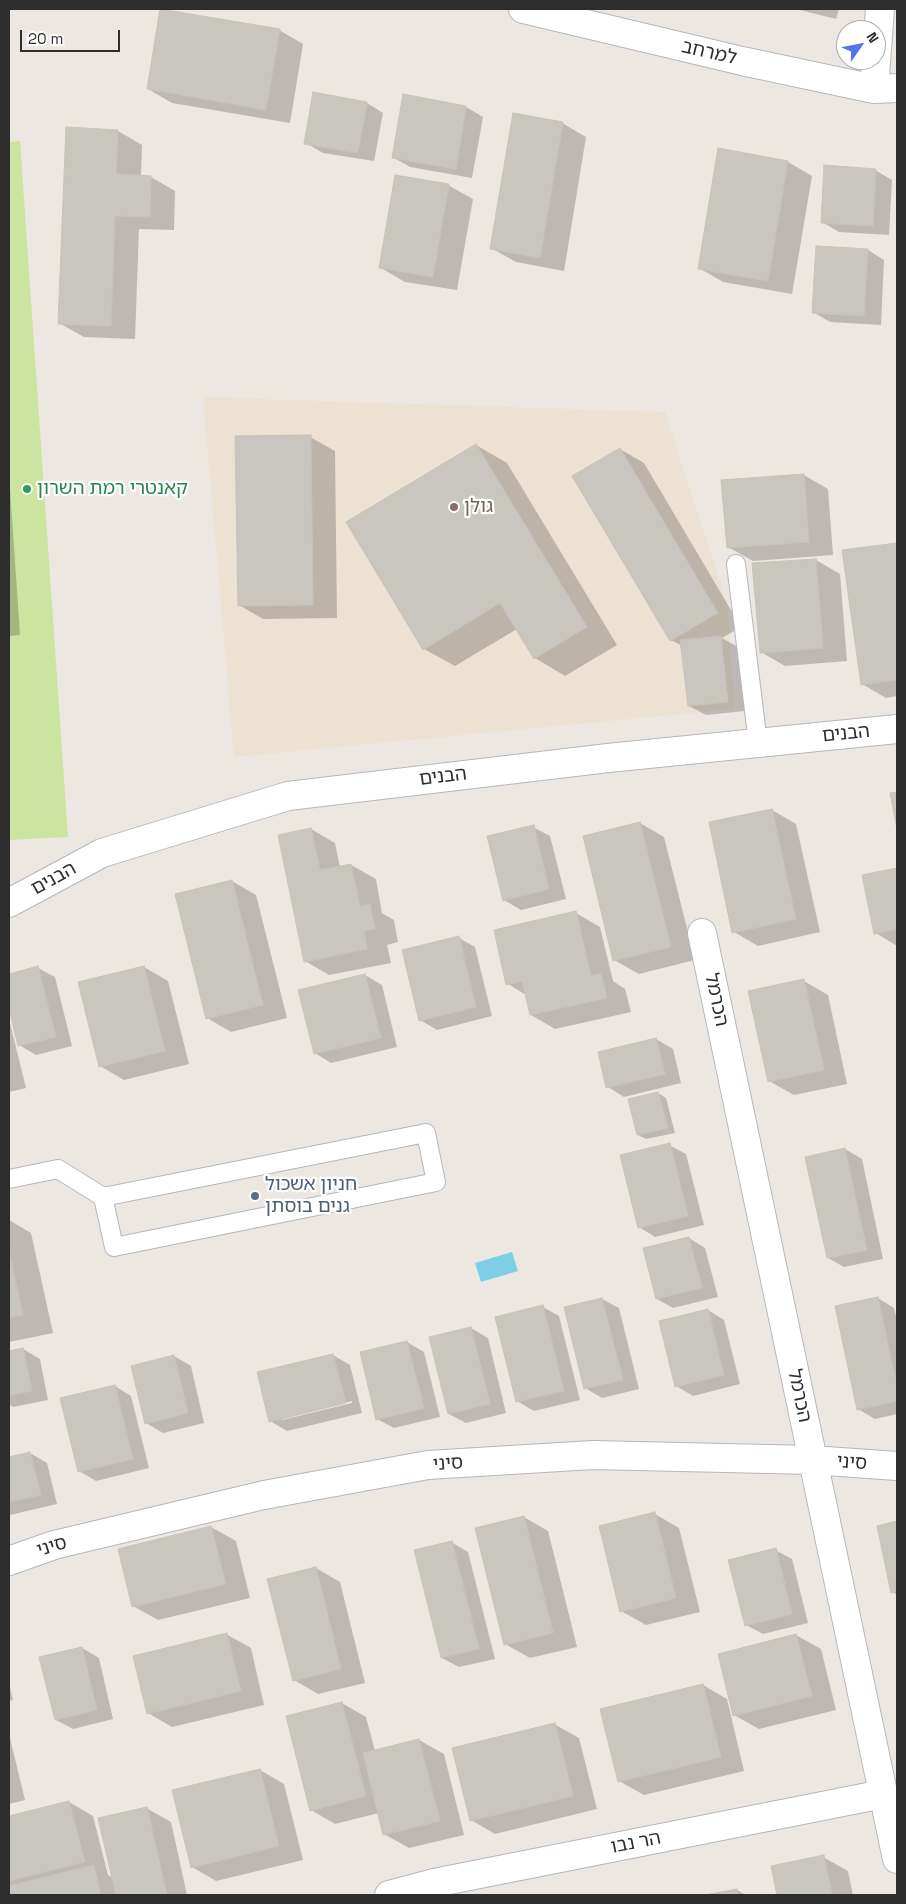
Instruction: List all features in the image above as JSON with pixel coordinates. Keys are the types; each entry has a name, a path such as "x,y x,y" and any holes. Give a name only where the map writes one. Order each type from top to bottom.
{"street":[{"name":"למרחב","path":"523,9 742,61 886,89"},
{"path":"880,9 886,89"},
{"name":"הבנים","path":"9,903 102,852 288,796 608,758 897,728"},
{"name":"הכרמל","path":"702,933 897,1859"},
{"name":"סיני","path":"9,1561 54,1545 264,1495 428,1465 593,1455 812,1460 897,1466"},
{"name":"הר נבו","path":"389,1895 434,1883 883,1794"}],"lane":[{"path":"736,564 758,743"},
{"path":"9,1178 58,1169 104,1197 426,1133 436,1182 114,1247 104,1197"}],"shaded area":[{"name":"גולן","path":"203,397 665,412 727,603 735,709 234,757"}],"green space":[{"name":"קאנטרי רמת השרון","path":"20,141 68,837 9,840 9,142"}],"water":[{"path":"512,1252 518,1271 481,1282 475,1263"}],"building":[{"path":"160,9 280,29 266,110 147,89"},
{"path":"313,92 367,102 358,153 304,144"},
{"path":"403,94 466,106 456,169 392,158"},
{"path":"513,113 563,122 540,258 490,249"},
{"path":"66,127 118,130 116,174 151,176 150,217 115,216 111,326 58,324"},
{"path":"718,148 788,161 768,281 698,269"},
{"path":"824,165 876,169 873,226 821,223"},
{"path":"395,175 449,184 433,277 379,268"},
{"path":"816,246 868,249 864,316 812,313"},
{"path":"311,435 313,605 238,606 235,436"},
{"path":"476,444 587,627 534,659 500,603 423,650 346,522"},
{"path":"620,448 718,613 670,641 572,476"},
{"path":"804,474 809,542 727,548 721,480"},
{"path":"897,543 897,680 861,685 842,550"},
{"path":"816,559 823,648 760,653 752,563"},
{"path":"721,636 728,702 688,706 680,640"},
{"path":"897,792 897,829 890,793"},
{"path":"772,809 796,919 732,933 709,822"},
{"path":"640,822 671,947 613,961 583,836"},
{"path":"534,825 549,889 503,901 487,836"},
{"path":"311,828 320,870 351,864 360,906 370,904 375,929 364,931 367,949 304,962 278,835"},
{"path":"897,868 897,929 874,934 862,875"},
{"path":"232,880 263,1005 206,1019 175,894"},
{"path":"576,911 591,976 601,973 607,998 530,1015 522,981 506,985 494,930"},
{"path":"459,936 476,1007 419,1021 402,950"},
{"path":"38,966 56,1037 18,1046 9,1009 9,974"},
{"path":"144,966 165,1051 99,1067 78,982"},
{"path":"365,974 381,1038 314,1054 298,990"},
{"path":"804,979 824,1070 768,1082 748,991"},
{"path":"656,1038 665,1074 606,1088 598,1052"},
{"path":"658,1092 668,1128 637,1135 628,1099"},
{"path":"670,1143 688,1216 638,1228 620,1155"},
{"path":"845,1148 867,1250 827,1258 805,1157"},
{"path":"689,1237 702,1288 656,1299 643,1248"},
{"path":"9,1250 23,1315 9,1318"},
{"path":"878,1297 897,1385 897,1401 857,1410 835,1306"},
{"path":"602,1298 623,1380 584,1389 564,1307"},
{"path":"543,1305 564,1391 516,1402 495,1317"},
{"path":"708,1309 724,1375 675,1387 659,1321"},
{"path":"471,1327 490,1404 448,1414 429,1337"},
{"path":"407,1341 424,1408 376,1420 360,1352"},
{"path":"23,1348 32,1391 9,1395 9,1351"},
{"path":"333,1354 346,1403 269,1422 257,1372"},
{"path":"174,1355 188,1413 145,1424 131,1366"},
{"path":"115,1385 133,1459 78,1472 60,1398"},
{"path":"30,1452 41,1495 9,1502 9,1457"},
{"path":"655,1512 676,1598 620,1612 599,1526"},
{"path":"524,1516 553,1633 504,1645 475,1528"},
{"path":"897,1521 897,1591 891,1593 877,1526"},
{"path":"211,1526 226,1584 132,1607 118,1549"},
{"path":"452,1541 479,1649 441,1658 414,1550"},
{"path":"776,1548 792,1614 745,1626 728,1560"},
{"path":"316,1567 341,1669 293,1681 267,1579"},
{"path":"227,1633 241,1691 147,1714 133,1656"},
{"path":"796,1634 812,1696 733,1716 718,1654"},
{"path":"82,1647 97,1710 55,1720 39,1657"},
{"path":"703,1684 721,1757 618,1782 600,1709"},
{"path":"342,1702 366,1796 310,1811 286,1716"},
{"path":"555,1723 573,1796 470,1821 452,1748"},
{"path":"419,1739 440,1821 383,1835 363,1753"},
{"path":"260,1769 279,1846 191,1868 172,1790"},
{"path":"69,1801 85,1862 9,1881 9,1816"},
{"path":"147,1807 167,1895 116,1895 98,1818"},
{"path":"824,1855 832,1895 777,1895 771,1866"},
{"path":"94,1865 101,1895 9,1895 9,1886"},
{"path":"737,1889 738,1895 705,1895"}],"place":[{"name":"קאנטרי רמת השרון","path":"27,489"},
{"name":"גולן","path":"454,507"},
{"name":"חניון אשכול גנים בוסתן","path":"255,1196"}]}
